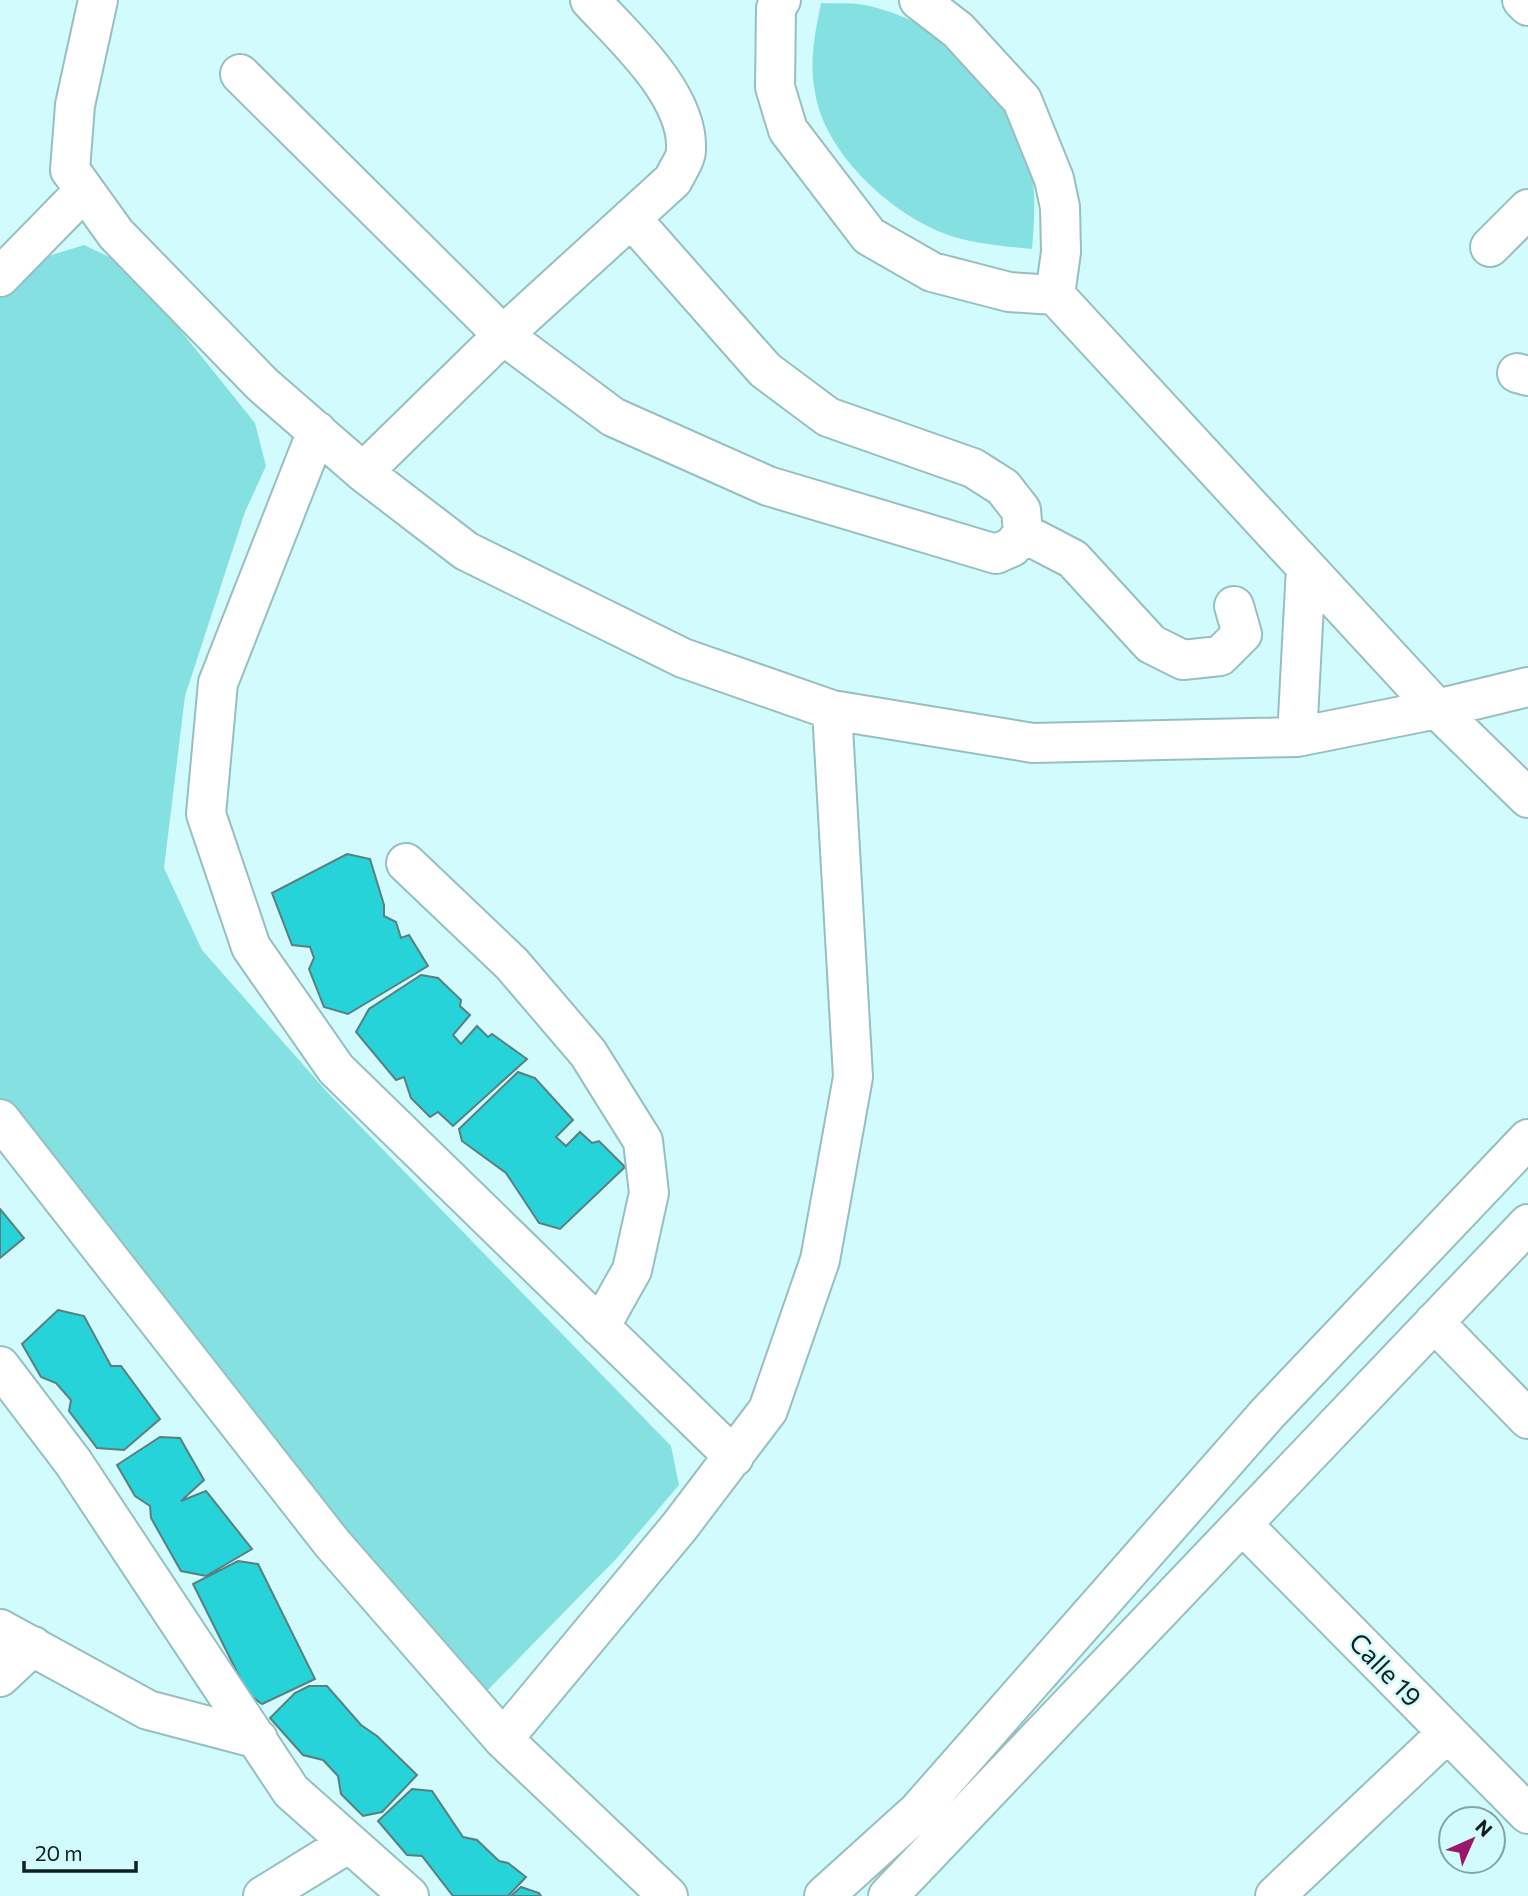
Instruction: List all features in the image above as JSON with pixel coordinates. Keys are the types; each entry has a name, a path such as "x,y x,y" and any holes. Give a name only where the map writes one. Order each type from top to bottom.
{"street":[{"path":"98,0 75,105 70,170 116,234 262,384 363,472 467,551 683,658 832,710 1033,743 1297,737 1437,709 1528,687"},
{"path":"363,472 503,335 673,180 687,151 680,115 654,71 590,0"},
{"path":"781,0 776,8 775,87 788,130 869,236 932,272 1009,292 1055,295 1437,709 1528,798"},
{"path":"919,0 958,30 1022,100 1054,179 1060,207 1061,252 1055,295"},
{"path":"1522,0 1528,6"},
{"path":"240,74 503,335 613,418 768,486 996,554 1012,547 1023,533 1021,510 1003,487 973,468 828,417 765,370 631,218"},
{"path":"0,277 84,191"},
{"path":"1490,247 1528,209"},
{"path":"317,431 218,683 206,814 251,947 335,1069 734,1457"},
{"path":"1023,533 1073,559 1151,644 1184,660 1220,656 1242,634 1234,606"},
{"path":"1297,737 1306,567"},
{"path":"503,1739 734,1457 768,1410 820,1260 853,1077 832,710"},
{"path":"406,863 512,964 589,1053 643,1141 649,1193 644,1219 632,1270 600,1327"},
{"path":"0,1119 332,1543 503,1739 668,1896"},
{"path":"824,1896 918,1811 1267,1415 1528,1139"},
{"path":"888,1896 1528,1224"},
{"path":"1434,1322 1528,1419"},
{"path":"0,1366 73,1461 291,1791 409,1896"},
{"name":"Calle 19","path":"1243,1525 1528,1814"},
{"path":"0,1677 17,1637 148,1710 257,1739"},
{"path":"1275,1896 1447,1733"},
{"path":"263,1896 349,1843"}],"shaded area":[{"path":"821,3 863,5 890,12 939,34 970,58 1005,104 1028,157 1034,193 1032,249 964,240 943,233 901,211 862,177 831,136 815,92 813,58"},
{"path":"84,245 122,263 154,291 181,331 255,423 266,466 245,512 185,696 164,868 202,950 328,1093 671,1446 679,1485 616,1559 480,1698 0,1106 0,289 26,263"}],"building":[{"path":"347,854 370,859 384,905 384,916 396,922 401,938 409,935 428,966 348,1014 324,1007 309,969 314,958 310,947 292,945 272,893"},
{"path":"421,975 438,978 461,1000 460,1006 470,1015 453,1035 461,1044 477,1026 488,1037 492,1034 527,1059 453,1126 438,1112 430,1117 411,1098 404,1077 396,1080 356,1032 369,1009"},
{"path":"518,1072 535,1078 573,1120 556,1137 566,1146 580,1132 592,1143 599,1141 625,1167 560,1229 539,1223 506,1173 462,1141 459,1129"},
{"path":"0,1209 24,1238 0,1258"},
{"path":"58,1310 84,1316 111,1366 121,1366 160,1419 124,1450 97,1448 69,1411 71,1400 56,1383 41,1377 22,1344"},
{"path":"160,1437 180,1438 204,1480 181,1501 206,1491 252,1549 206,1576 181,1571 151,1518 150,1506 135,1496 117,1465"},
{"path":"238,1561 258,1564 315,1679 262,1704 248,1694 193,1584"},
{"path":"309,1686 327,1686 361,1725 377,1736 417,1775 382,1812 363,1816 341,1794 338,1776 323,1760 303,1755 270,1718 295,1693"},
{"path":"412,1789 432,1791 463,1837 477,1840 499,1861 508,1863 526,1877 508,1896 453,1896 422,1856 407,1855 378,1821"},
{"path":"521,1887 539,1893 541,1896 511,1896"}]}
